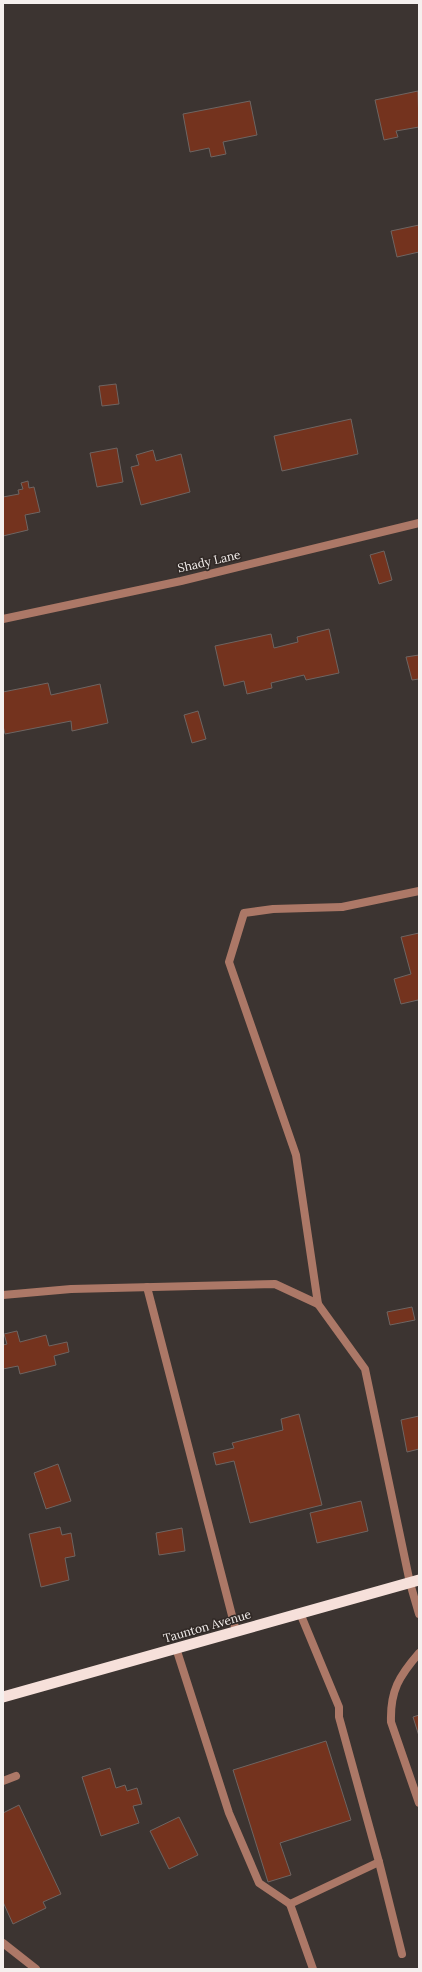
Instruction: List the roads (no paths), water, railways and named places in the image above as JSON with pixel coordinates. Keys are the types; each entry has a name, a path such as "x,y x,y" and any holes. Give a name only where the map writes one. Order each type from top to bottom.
{"highway":[{"name":"Taunton Avenue","path":"3,1696 414,1582"}],"street":[{"name":"Shady Lane","path":"3,619 181,581 419,523"},
{"path":"419,891 342,907 273,909 244,913 229,962 296,1155 318,1304 365,1369 414,1582 419,1614"},
{"path":"3,1295 71,1289 275,1284 318,1304"},
{"path":"147,1287 236,1631"},
{"path":"300,1613 339,1707 339,1717 379,1862 402,1954"},
{"path":"176,1648 229,1813 259,1882 290,1904 313,1969"},
{"path":"419,1652 397,1682 392,1697 390,1711 391,1722 419,1803"},
{"path":"3,1781 16,1776"},
{"path":"290,1904 379,1862"},
{"path":"3,1943 36,1969"}]}
